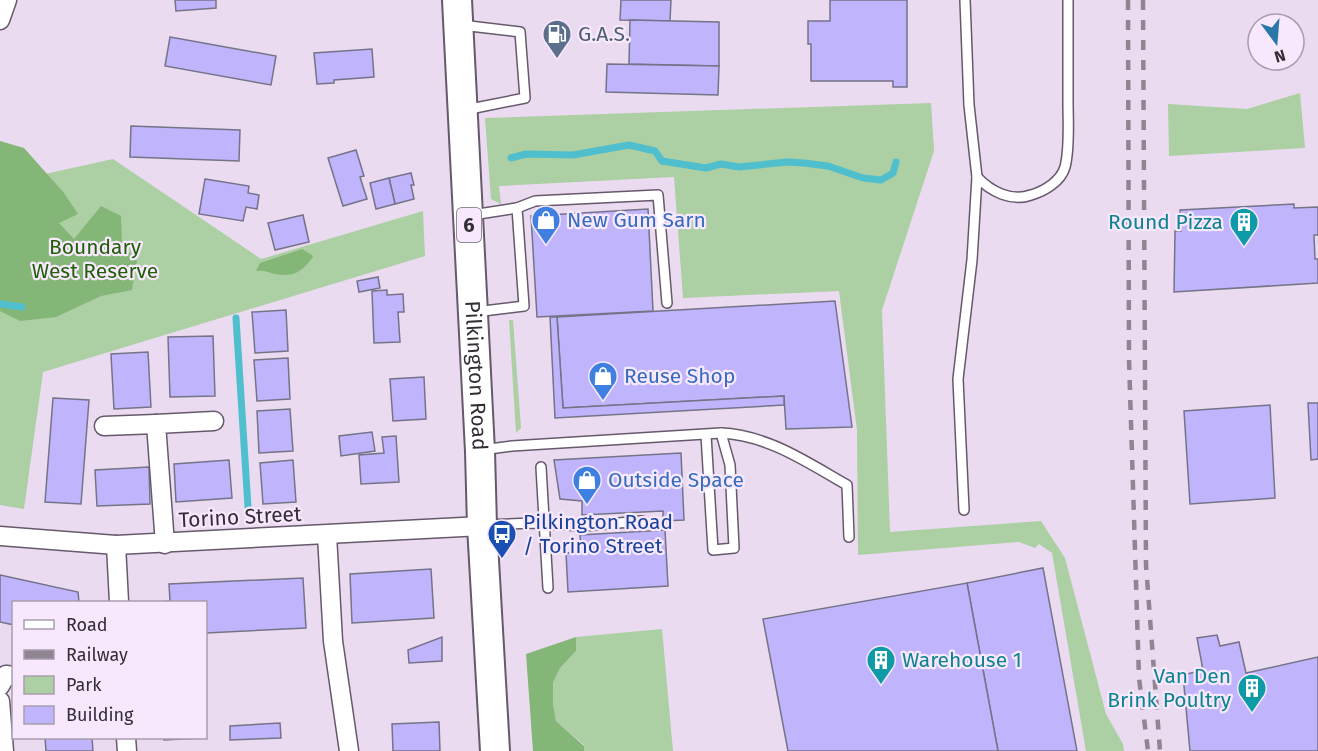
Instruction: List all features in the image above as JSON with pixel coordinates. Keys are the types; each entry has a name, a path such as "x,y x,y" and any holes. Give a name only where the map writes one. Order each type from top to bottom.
{"main road":[{"name":"Pilkington Road","path":"458,12 495,751"}],"street":[{"path":"0,20 7,0"},
{"path":"104,426 214,421"},
{"path":"156,424 165,544"},
{"name":"Torino Street","path":"0,536 116,545 165,544 482,526"},
{"path":"327,535 333,641 349,751"},
{"path":"116,545 119,601"},
{"path":"0,701 4,751"}],"lane":[{"path":"964,510 957,379 972,260 978,177 969,105 965,0"},
{"path":"978,177 986,186 1004,195 1022,198 1043,192 1055,182 1065,168 1068,126 1068,0"},
{"path":"458,12 520,32 525,98 463,110"},
{"path":"468,215 517,208 535,201 658,195 667,303"},
{"path":"473,313 524,306 517,208"},
{"path":"480,451 512,446 721,434 748,438 787,450 847,485 849,537"},
{"path":"706,435 712,550 734,548 730,465 721,434"},
{"path":"541,467 548,588"},
{"path":"482,526 544,523 583,526 642,521"}],"green space":[{"path":"1300,93 1305,148 1169,156 1168,104 1247,109"},
{"path":"931,103 934,151 882,310 890,532 1041,521 1065,558 1106,714 1123,744 1124,751 1086,751 1052,553 1039,544 1035,548 1019,542 858,555 857,430 839,291 683,298 674,177 499,186 501,204 491,199 485,118"},
{"path":"0,141 24,148 64,193 78,214 59,223 74,239 101,206 121,216 122,244 137,261 132,290 101,296 56,317 20,321 0,311"},
{"name":"Boundary West Reserve","path":"113,159 261,259 423,211 425,256 43,372 24,509 0,505 0,184"},
{"path":"302,249 313,257 297,272 281,275 256,271 260,263"},
{"path":"509,320 513,320 521,428 516,433"},
{"path":"662,629 673,751 584,751 584,745 556,721 553,703 553,683 560,668 576,651 576,637"},
{"path":"576,637 576,651 560,668 553,683 553,703 556,721 584,746 584,751 533,751 526,654"}],"building":[{"path":"175,0 216,0 216,8 176,11"},
{"path":"621,0 671,0 670,21 620,20"},
{"path":"830,0 907,0 907,87 893,87 893,81 811,81 811,44 808,44 808,21 830,21"},
{"path":"630,20 719,22 719,66 629,64"},
{"path":"170,37 276,56 271,85 165,66"},
{"path":"372,49 374,77 334,80 334,83 317,84 314,53"},
{"path":"607,64 719,66 718,95 606,92"},
{"path":"131,126 240,130 239,161 130,157"},
{"path":"356,150 364,176 360,177 367,199 343,206 328,158"},
{"path":"411,173 414,199 395,204 389,178"},
{"path":"389,178 395,204 376,209 370,183"},
{"path":"205,179 249,186 248,193 259,195 257,209 246,207 243,221 199,214"},
{"name":"Round Pizza","path":"1294,204 1294,208 1318,207 1318,235 1314,235 1315,259 1318,259 1318,283 1174,292 1175,231 1181,231 1180,210"},
{"path":"648,209 653,311 537,317 531,216"},
{"path":"303,215 309,242 275,250 268,223"},
{"path":"378,277 380,288 359,292 357,281"},
{"path":"387,290 387,295 403,294 404,312 398,312 400,342 374,343 372,291"},
{"path":"835,301 852,427 786,429 784,396 563,408 557,317"},
{"path":"286,310 288,351 255,353 252,312"},
{"path":"550,317 557,317 563,408 784,396 784,405 555,418"},
{"path":"213,336 215,396 170,397 168,337"},
{"path":"148,352 151,407 114,409 111,354"},
{"path":"288,358 290,399 257,401 254,360"},
{"path":"424,377 426,419 393,421 390,379"},
{"path":"53,398 89,400 81,504 45,502"},
{"path":"1308,403 1318,403 1318,459 1311,460"},
{"path":"1270,405 1275,498 1190,504 1184,411"},
{"path":"290,409 293,451 259,453 257,411"},
{"path":"372,432 375,451 341,456 339,436"},
{"path":"396,436 399,482 361,484 359,455 384,453 382,437"},
{"path":"681,453 684,520 663,521 663,511 582,515 582,501 560,499 554,460"},
{"path":"229,460 232,498 176,502 174,464"},
{"path":"293,460 296,502 263,504 260,463"},
{"path":"149,467 150,504 97,506 95,470"},
{"path":"665,530 668,586 568,592 566,553 581,552 580,535"},
{"path":"1043,568 1077,751 998,751 967,583"},
{"path":"431,569 434,618 352,623 350,574"},
{"path":"0,575 78,592 79,601 12,601 12,625 0,622"},
{"path":"303,578 306,628 207,633 207,601 170,601 169,584"},
{"name":"Warehouse 1","path":"967,583 998,751 788,751 763,619"},
{"name":"Van Den Brink Poultry","path":"1217,635 1220,646 1239,642 1246,673 1318,657 1318,751 1190,751 1183,675 1203,670 1197,638"},
{"path":"442,637 442,661 409,663 408,650"},
{"path":"439,722 440,751 393,751 392,724"},
{"path":"280,723 281,738 230,740 230,726"},
{"path":"45,739 92,739 93,751 46,751"}],"waterway":[{"path":"511,158 526,154 573,155 629,145 655,151 662,161 706,168 721,164 739,167 787,162 804,163 828,166 863,178 881,180 893,173 896,162"},
{"path":"0,304 22,307"},
{"path":"236,318 248,507"}],"railway":[{"path":"1128,0 1129,359 1139,678 1148,751"},
{"path":"1143,0 1146,565 1160,751"}],"place":[{"name":"G.A.S.","path":"557,60"},
{"name":"New Gum Sarn","path":"546,246"},
{"name":"Round Pizza","path":"1244,248"},
{"name":"Reuse Shop","path":"603,402"},
{"name":"Outside Space","path":"587,506"},
{"name":"Pilkington Road / Torino Street","path":"502,560"},
{"name":"Warehouse 1","path":"881,686"},
{"name":"Van Den Brink Poultry","path":"1252,714"}]}
